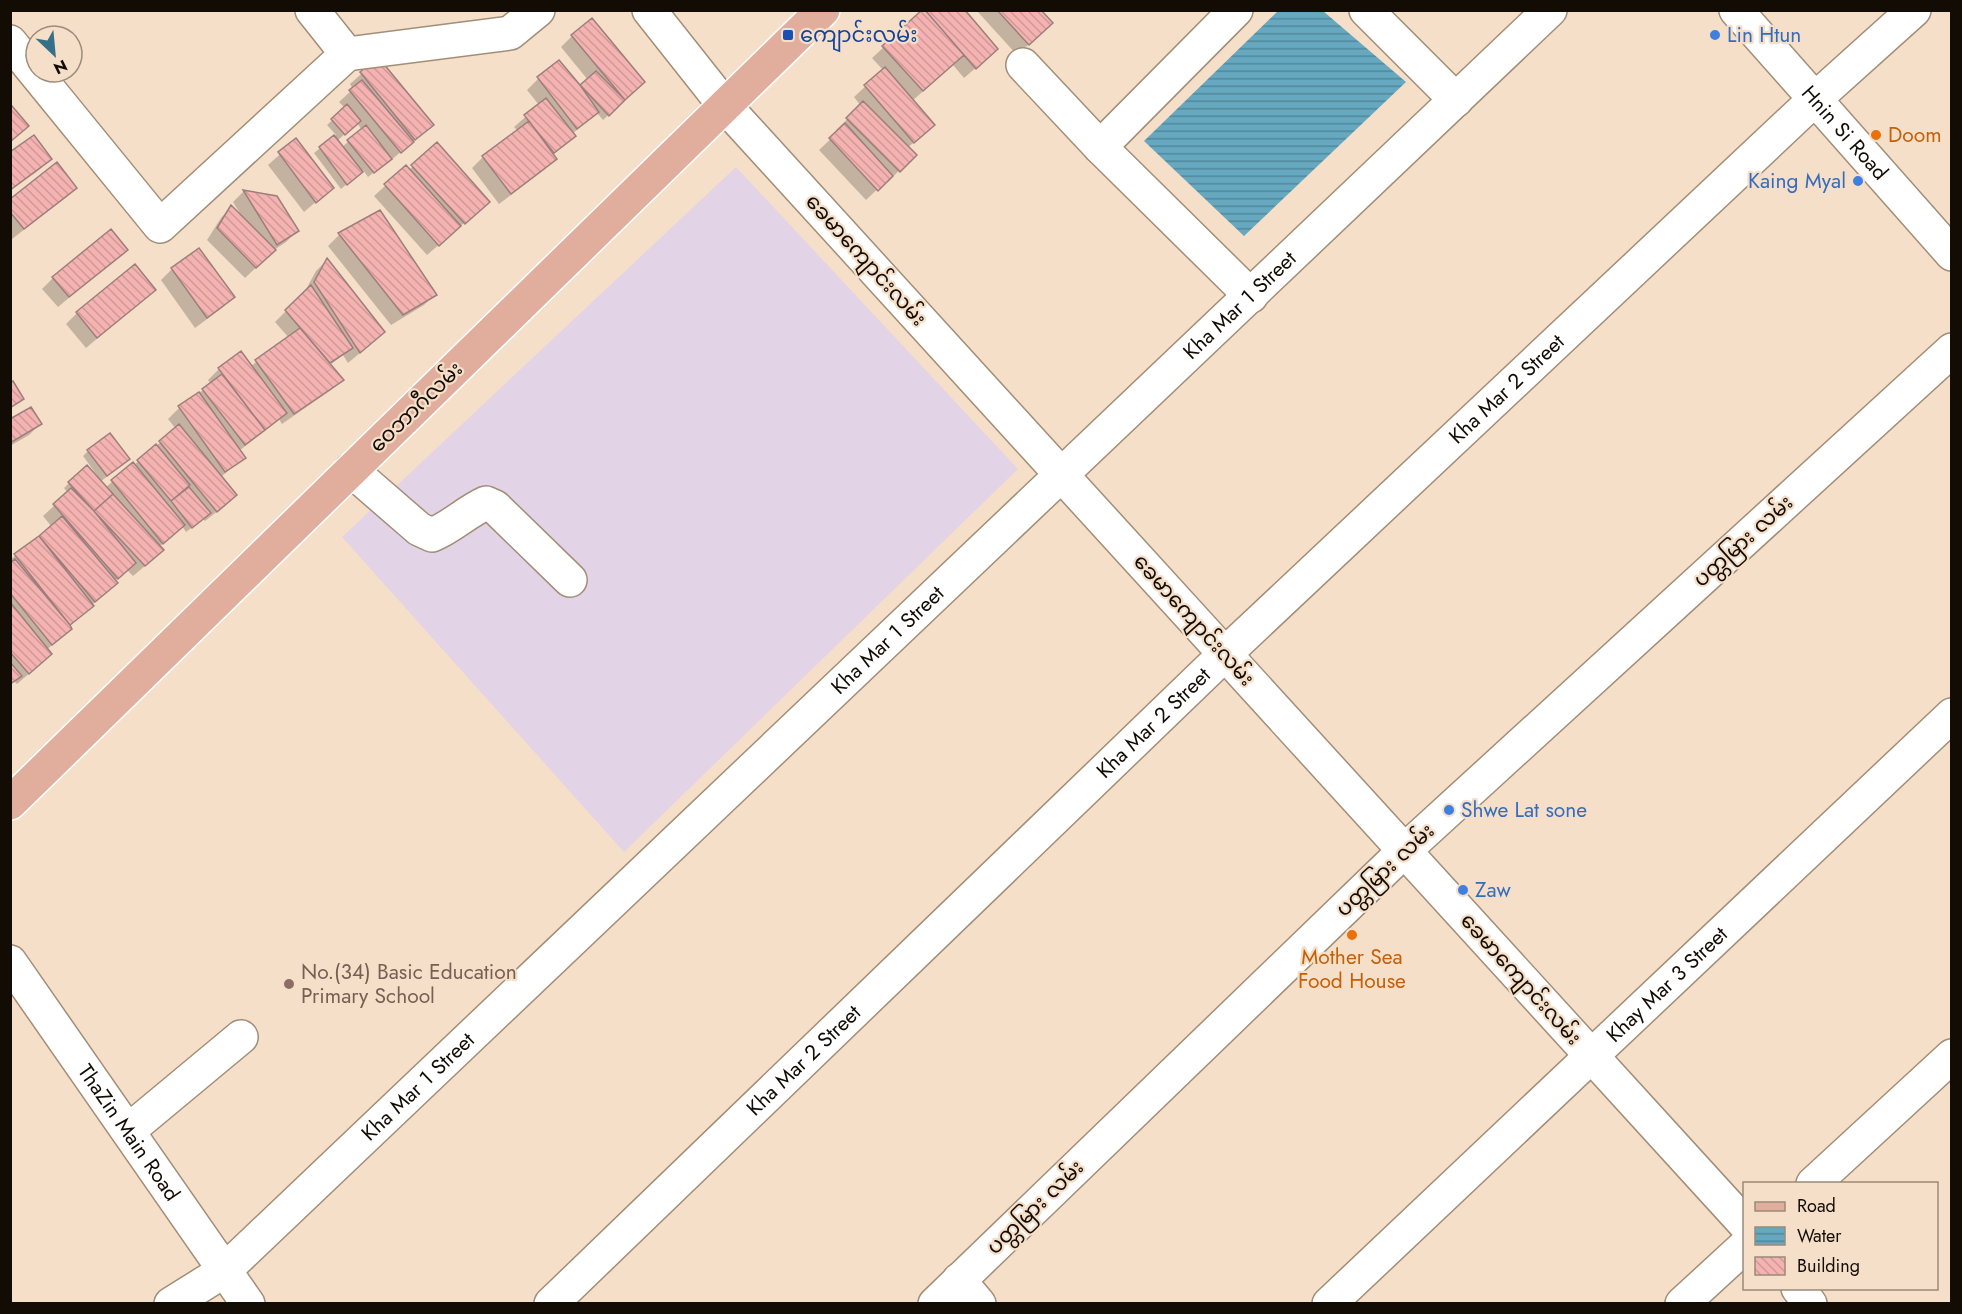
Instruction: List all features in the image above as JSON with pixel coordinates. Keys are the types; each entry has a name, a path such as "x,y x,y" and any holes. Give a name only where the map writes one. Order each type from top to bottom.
{"main road":[{"name":"ဝေဘာဂီလမ်း","path":"10,804 823,10"}],"street":[{"path":"312,10 347,54"},
{"path":"10,42 160,226 347,54 510,33 538,10"},
{"name":"ခေမာကျောင်းလမ်း","path":"649,10 725,105 1743,1222"},
{"path":"1100,147 1236,10"},
{"path":"1366,10 1456,100"},
{"name":"Kha Mar 1 Street","path":"171,1304 224,1270 1550,10"},
{"name":"Hnin Si Road","path":"1736,10 1952,254"},
{"name":"Kha Mar 2 Street","path":"551,1304 1225,654 1814,100 1914,10"},
{"path":"1023,64 1100,147 1251,296"},
{"name":"ပတ္တမြား လမ်း","path":"935,1304 969,1292 1404,851 1952,350"},
{"path":"351,470 419,529 432,535 445,530 475,508 486,503 495,507 570,580"},
{"name":"Khay Mar 3 Street","path":"1329,1304 1952,715"},
{"name":"ThaZin Main Road","path":"10,962 248,1304"},
{"path":"128,1131 241,1036"},
{"path":"1815,1182 1952,1056"},
{"path":"1682,1304 1743,1248"},
{"path":"1800,1290 1810,1304"}],"shaded area":[{"path":"736,167 1018,469 624,852 342,537"}],"water":[{"path":"1279,10 1323,11 1406,82 1244,236 1144,141"}],"building":[{"path":"922,10 925,10 964,55 923,91 882,46"},
{"path":"925,10 965,10 998,49 976,69"},
{"path":"997,10 1041,10 1053,23 1029,45"},
{"path":"592,18 645,82 625,100 571,35"},
{"path":"378,57 434,125 415,140 360,72"},
{"path":"559,60 599,112 577,129 537,77"},
{"path":"885,67 935,125 914,143 864,85"},
{"path":"596,71 625,100 609,116 580,85"},
{"path":"362,80 414,142 401,153 349,90"},
{"path":"546,98 576,136 554,153 524,115"},
{"path":"863,101 917,155 900,172 846,118"},
{"path":"347,104 361,121 345,135 331,119"},
{"path":"12,106 29,126 10,142 10,107"},
{"path":"529,121 557,159 511,194 482,156"},
{"path":"845,123 893,176 878,191 829,138"},
{"path":"366,125 392,159 374,173 347,140"},
{"path":"34,135 52,159 10,190 10,152"},
{"path":"334,135 363,172 347,185 319,147"},
{"path":"296,138 334,188 316,203 278,152"},
{"path":"437,142 490,202 465,224 411,165"},
{"path":"57,162 77,188 24,229 10,212 10,199"},
{"path":"406,165 461,226 439,246 384,184"},
{"path":"243,190 277,196 299,231 277,245"},
{"path":"231,205 276,250 256,268 217,228"},
{"path":"380,210 437,295 403,315 338,233"},
{"path":"111,229 128,250 69,297 52,277"},
{"path":"199,248 235,297 207,318 171,268"},
{"path":"327,258 385,332 360,353 314,282"},
{"path":"135,264 156,290 97,338 76,312"},
{"path":"311,285 353,348 330,363 285,310"},
{"path":"300,328 344,380 294,414 255,360"},
{"path":"241,351 287,413 265,430 218,368"},
{"path":"222,374 265,430 245,445 202,389"},
{"path":"13,381 24,399 10,408 10,382"},
{"path":"199,392 246,458 225,472 178,406"},
{"path":"31,407 42,424 10,443 10,419"},
{"path":"179,424 237,495 217,512 159,441"},
{"path":"110,433 130,459 107,476 87,450"},
{"path":"156,444 190,485 171,501 137,460"},
{"path":"133,462 185,525 163,544 111,480"},
{"path":"87,465 113,494 94,511 68,482"},
{"path":"189,487 211,513 192,528 171,501"},
{"path":"71,488 94,511 136,563 118,579 53,504"},
{"path":"113,494 164,550 145,566 94,511"},
{"path":"62,516 118,583 95,602 39,536"},
{"path":"39,536 94,606 70,625 14,554"},
{"path":"15,559 72,629 52,645 10,593 10,563"},
{"path":"10,602 52,654 29,674 10,652"},
{"path":"10,662 22,676 10,684"}],"place":[{"name":"ကျောင်းလမ်း","path":"788,35"},
{"name":"Lin Htun","path":"1715,35"},
{"name":"Doom","path":"1876,135"},
{"name":"Kaing Myal","path":"1858,181"},
{"name":"Shwe Lat sone","path":"1449,810"},
{"name":"Zaw","path":"1463,890"},
{"name":"Mother Sea Food House","path":"1352,935"},
{"name":"No.(34) Basic Education Primary School","path":"289,984"}]}
